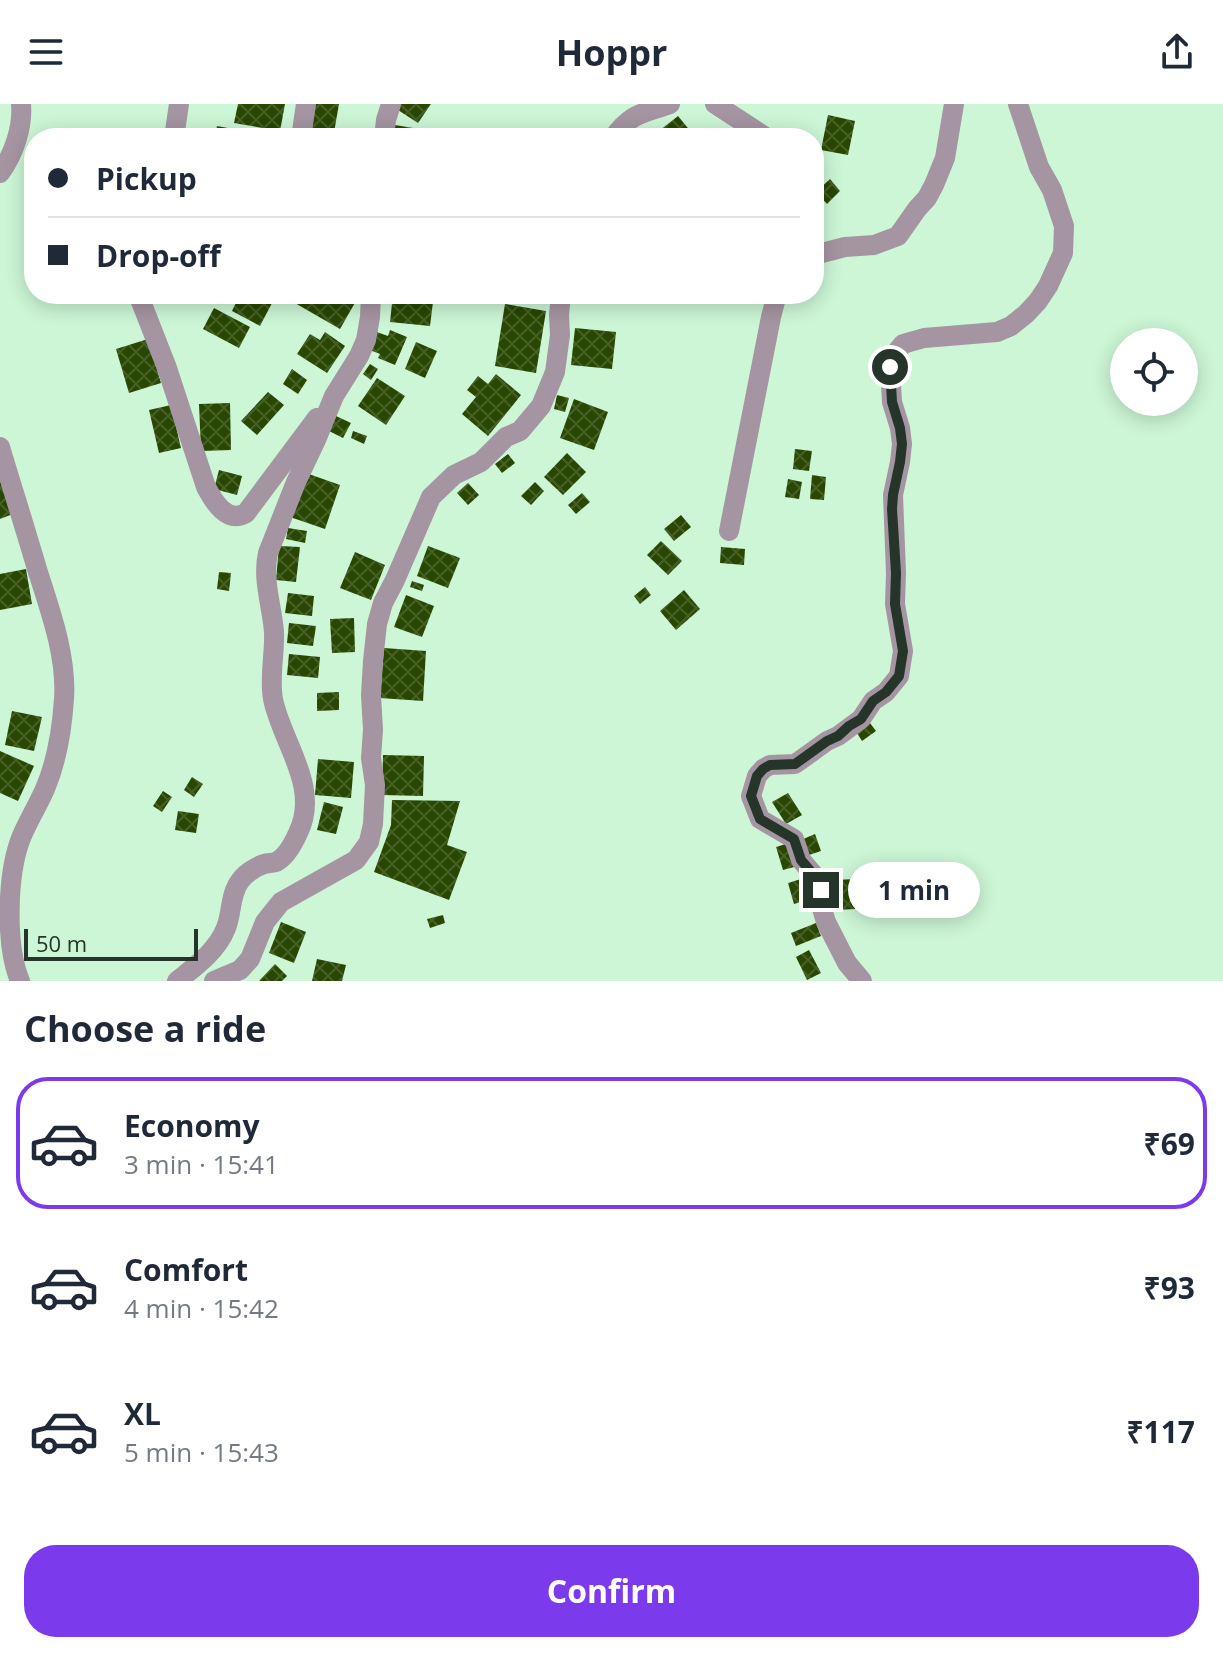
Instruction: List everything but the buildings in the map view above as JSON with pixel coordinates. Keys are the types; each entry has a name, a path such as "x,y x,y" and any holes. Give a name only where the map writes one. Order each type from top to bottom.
{"street":[{"path":"0,173 7,164 22,120 21,104"},
{"path":"175,128 179,104"},
{"path":"302,128 306,104"},
{"path":"385,128 391,104"},
{"path":"621,128 634,116 670,104"},
{"path":"715,104 752,128"},
{"path":"824,252 874,245 898,236 934,185 945,158 954,104"},
{"path":"862,981 847,963 826,922 821,911 819,881 801,860 794,839 760,819 751,796 757,776 763,769 770,765 795,764 838,736 861,719 873,701 886,692 899,676 903,651 895,604 892,509 902,444 892,402 890,367 894,355 903,344 924,338 997,332 1011,326 1038,301 1063,253 1064,226 1052,190 1039,167 1018,104"},
{"path":"142,304 167,368 206,487 215,504 233,517 240,517 254,505 334,396 366,340 371,304"},
{"path":"214,981 240,970 250,959 265,922 281,902 356,860 369,842 375,785 371,758 371,695 377,624 383,603 431,497 454,475 481,462 506,437 520,431 541,406 555,372 560,304"},
{"path":"729,531 775,304"},
{"path":"177,981 218,944 227,927 235,889 241,880 261,865 278,861 303,822 305,807 296,758 273,698 274,632 265,576 268,553 334,396"},
{"path":"0,447 49,605 62,662 64,697 57,750 46,787 20,839 12,874 9,908 15,969 20,981"}],"route":[{"path":"821,890 819,881 801,860 794,839 760,819 751,796 757,776 763,769 770,765 795,764 838,736 861,719 873,701 896,681 901,670 903,651 895,604 892,509 902,444 892,402 890,367"}]}
